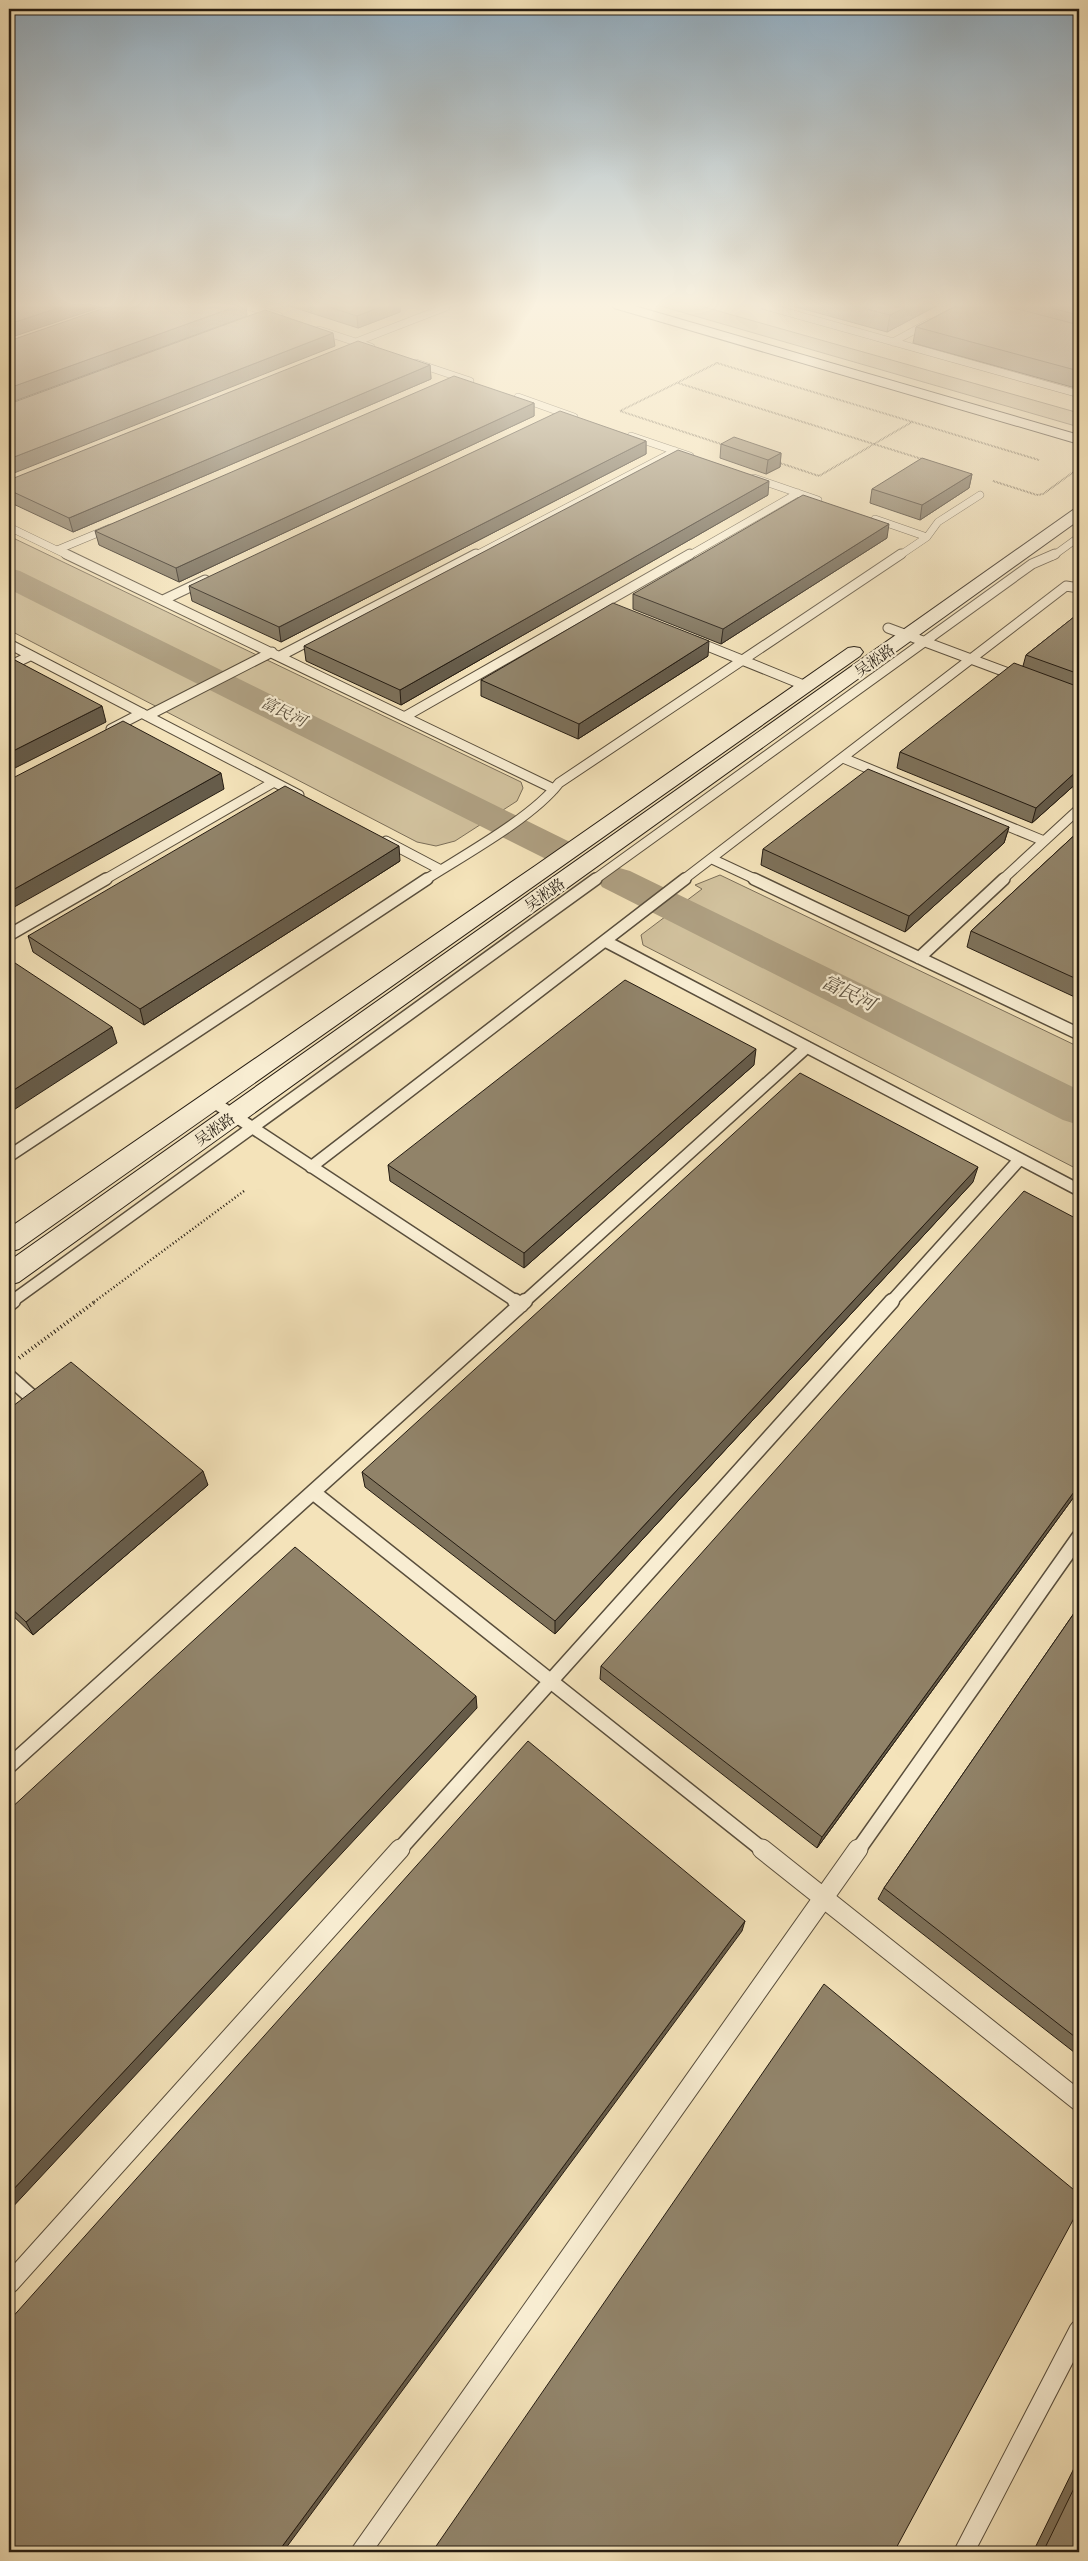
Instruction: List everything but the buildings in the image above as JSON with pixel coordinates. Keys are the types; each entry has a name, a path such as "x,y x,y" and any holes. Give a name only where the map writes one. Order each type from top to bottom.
{"main road":[{"path":"1026,425 1079,440"},
{"path":"1043,425 1079,435"},
{"name":"吴淞路","path":"9,1242 806,686 1079,493"},
{"name":"吴淞路","path":"9,1276 234,1116 916,639 1079,513"}],"lane":[{"path":"619,432 700,460"},
{"path":"100,735 178,700 247,665 276,654 675,451"},
{"path":"743,474 826,502"},
{"path":"406,716 798,493"},
{"path":"9,1156 528,813 549,796 559,783 927,537 938,522 980,496"},
{"path":"872,518 927,537"},
{"path":"57,550 121,523"},
{"path":"9,527 406,716 554,789"},
{"path":"9,1304 252,1128 916,639 1032,564 1054,555 1079,537"},
{"path":"163,600 216,575"},
{"path":"311,1167 1066,586 1079,588"},
{"path":"603,604 612,607"},
{"path":"888,628 1025,679"},
{"path":"690,639 806,686"},
{"path":"9,644 309,800"},
{"path":"9,666 30,656"},
{"path":"843,758 1044,842"},
{"path":"9,935 274,782"},
{"path":"919,958 1079,809"},
{"path":"379,838 441,870"},
{"path":"712,859 1079,1034"},
{"path":"605,941 1079,1190"},
{"path":"9,1766 807,1047"},
{"path":"212,1101 521,1305"},
{"path":"9,2284 1020,1159"},
{"path":"9,1377 34,1398"},
{"path":"314,1493 1079,2102"},
{"path":"361,2552 1079,1537"},
{"path":"964,2552 1079,2330"}],"path":[{"path":"661,425 733,448"},
{"path":"810,425 929,462"},
{"path":"769,460 820,476 908,425"},
{"path":"920,425 1039,460"},
{"path":"992,481 1037,495 1043,494 1079,468"},
{"path":"17,1360 244,1191"}],"shaded area":[{"path":"9,536 521,782 523,788 517,801 455,841 436,846 417,842 9,630"},
{"path":"720,875 1079,1047 1079,1170 643,945 641,935 702,889 695,885"}],"waterway":[{"name":"富民河","path":"9,577 557,850"},
{"name":"富民河","path":"616,879 1079,1109"}]}
